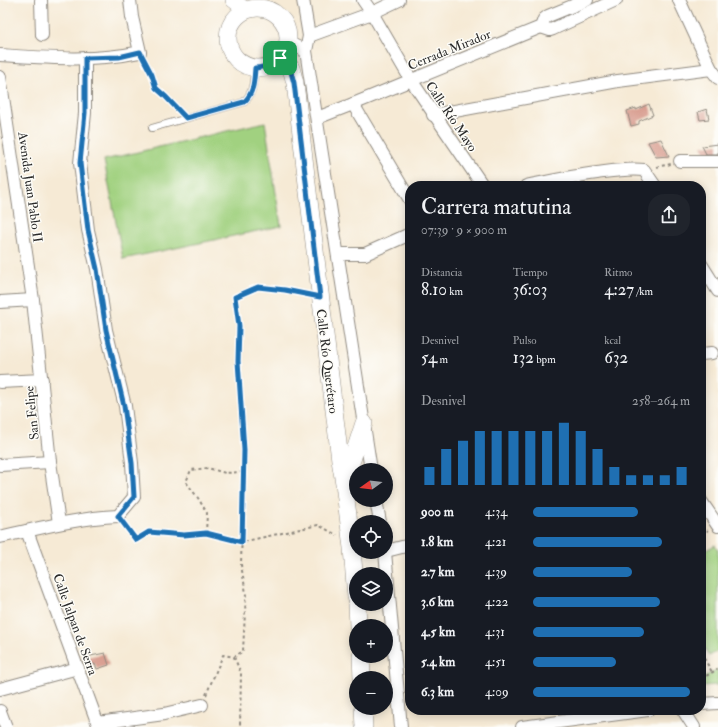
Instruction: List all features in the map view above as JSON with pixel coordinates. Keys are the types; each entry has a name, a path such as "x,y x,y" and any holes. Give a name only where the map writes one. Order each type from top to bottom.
{"main road":[{"path":"265,4 280,18 284,25 287,33 285,50 280,58 273,64 255,68 246,66 233,55 229,47 229,30 238,15 246,10 265,4"},
{"name":"Calle Río Querétaro","path":"280,58 290,68 294,83 349,524"},
{"path":"344,483 364,423"},
{"path":"363,715 364,727"}],"street":[{"path":"41,0 42,35"},
{"path":"0,55 50,58 85,58 119,57 140,52 132,17 130,0"},
{"path":"233,0 246,10"},
{"name":"Calle Río Querétaro","path":"303,0 309,36 306,51 370,463"},
{"name":"Calle Río Mayo","path":"363,0 433,115 479,181"},
{"path":"309,36 372,13 399,0"},
{"name":"Cerrada Mirador","path":"317,118 541,27 544,19 548,16 587,0"},
{"path":"541,27 550,30 553,29 616,0"},
{"path":"433,115 618,81 715,73 679,0"},
{"path":"287,42 306,51"},
{"path":"0,536 92,517 118,516 134,497 132,463 124,406 106,330 97,269 88,230 80,163 85,113 85,58"},
{"name":"Avenida Juan Pablo II","path":"0,77 33,300"},
{"path":"353,104 405,192"},
{"path":"680,161 718,161"},
{"path":"550,181 610,171 636,169 644,170 652,181"},
{"path":"338,254 365,254 405,236"},
{"path":"706,272 718,291"},
{"path":"0,302 33,300"},
{"name":"San Felipe","path":"33,300 50,462 59,523"},
{"path":"0,382 42,380"},
{"path":"0,465 50,462"},
{"path":"710,515 718,526"},
{"name":"Calle Jalpan de Serra","path":"27,531 98,725"},
{"path":"393,550 405,546"},
{"path":"386,559 401,727"},
{"path":"0,689 78,668"},
{"path":"706,704 718,703"},
{"path":"98,725 164,714 202,705"},
{"path":"0,711 6,727"},
{"path":"522,727 575,723 620,715"},
{"path":"686,715 694,727"}],"lane":[{"path":"152,128 244,102 250,96 255,68"}],"path":[{"path":"140,52 152,75 156,88 186,118"},
{"path":"644,170 680,161"},
{"path":"202,705 223,655 234,657 243,651 246,593 241,565 244,450 238,361 239,326 235,297 258,287 285,290 320,297"},
{"path":"206,533 207,513 186,482 192,470 208,468 225,473 243,472"},
{"path":"118,516 136,540 149,532 184,535 206,533 242,542 318,525 333,532 349,545"},
{"path":"234,657 241,673 240,727"},
{"path":"706,662 712,672"},
{"path":"706,676 718,669"}],"green space":[{"path":"265,122 281,226 123,259 104,160"},
{"path":"715,545 718,550 718,651 709,656 706,651 706,550"},
{"path":"718,669 718,685 706,686 706,676"}],"building":[{"path":"649,104 653,115 639,121 639,124 631,126 627,111 636,108 636,110"},
{"path":"707,109 709,119 700,120 698,112"},
{"path":"661,139 669,156 656,157 648,142"},
{"path":"718,144 718,154 706,154 702,146"},
{"path":"105,653 109,665 97,669 95,664 88,665 86,657"}],"route":[{"path":"140,52 152,75 156,88 186,118 244,102 250,96 255,68 273,64 280,58 290,68 294,83 320,297 285,290 258,287 235,297 239,326 238,361 244,450 242,542 206,533 184,535 149,532 136,540 118,516 134,497 132,463 124,406 106,330 97,269 88,230 80,163 85,113 85,58 119,57 140,52"}]}
